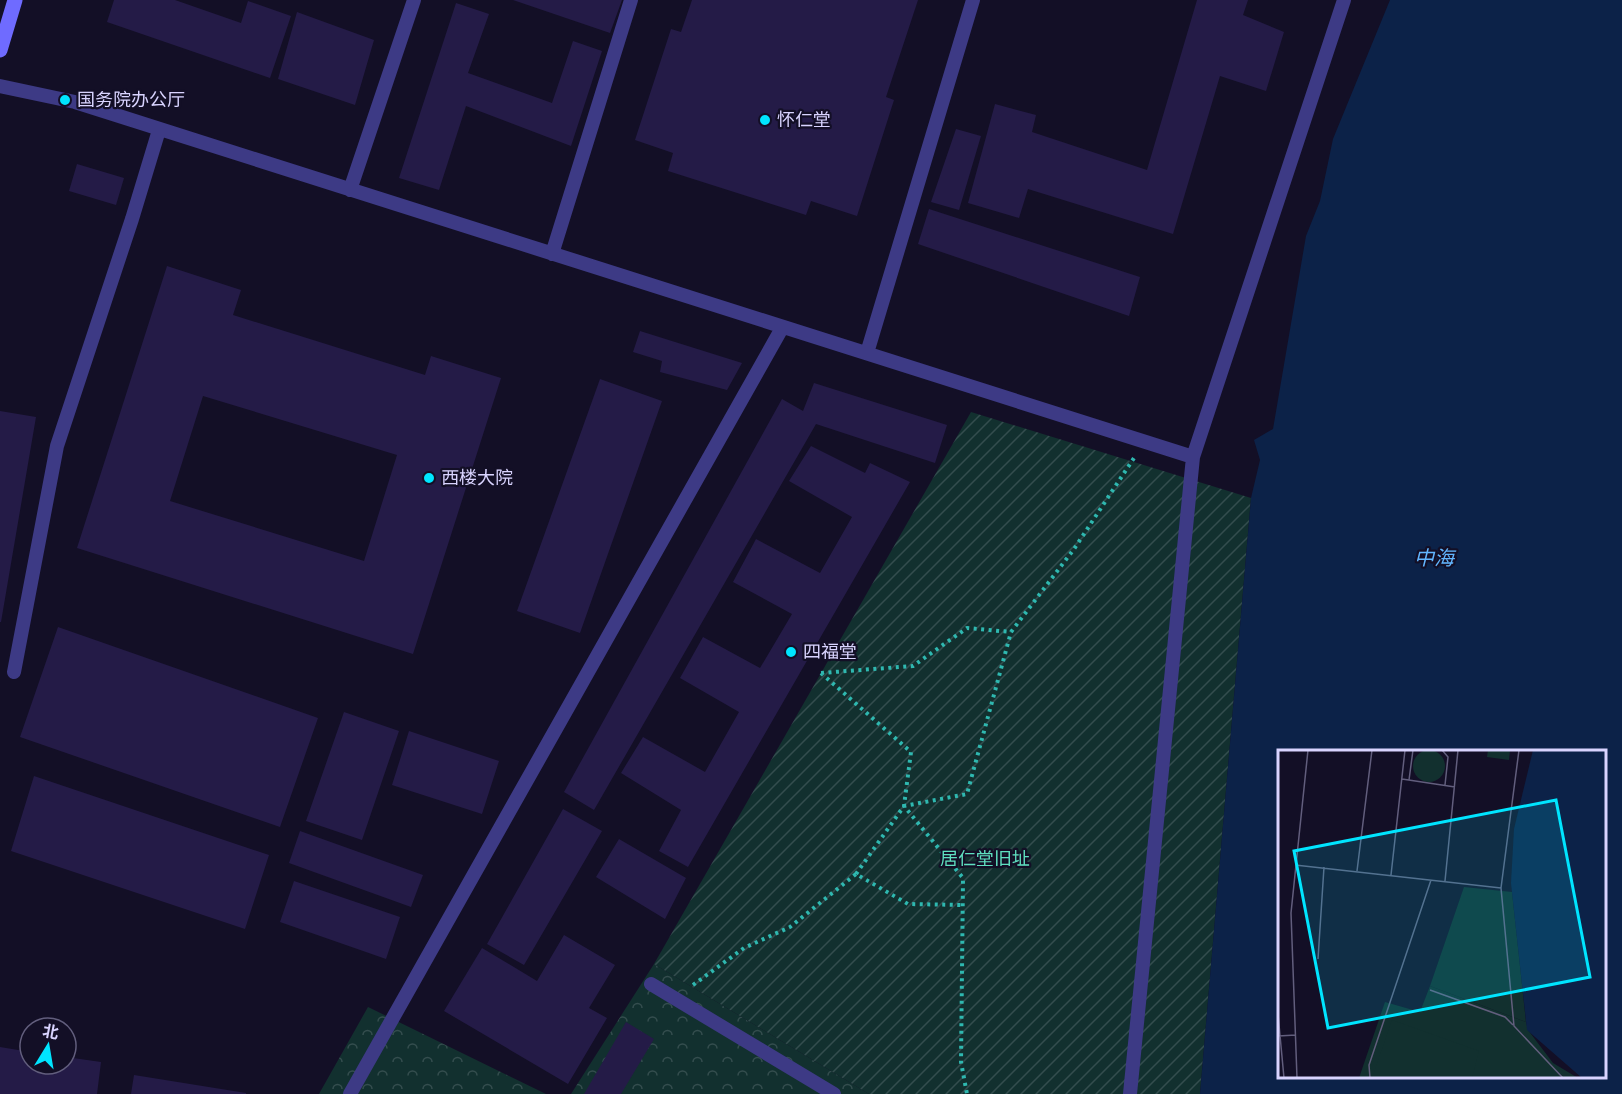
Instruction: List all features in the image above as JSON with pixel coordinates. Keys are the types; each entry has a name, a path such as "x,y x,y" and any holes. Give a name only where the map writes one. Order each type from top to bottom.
{"main road":[{"path":"0,50 15,0"}],"lane":[{"path":"350,190 414,0"},
{"path":"552,254 631,0"},
{"path":"867,353 973,0"},
{"path":"1130,1094 1193,457 1344,0"},
{"path":"0,86 75,102 1193,457"},
{"path":"14,672 57,446 159,130"},
{"path":"350,1094 782,327"},
{"path":"651,984 834,1094"}],"path":[{"path":"904,806 967,794 1011,632 1074,549 1145,442"},
{"path":"676,998 744,948 790,927 856,874 904,806 911,752 821,673 913,666 967,628 1011,632"},
{"path":"904,806 963,878 961,1062 967,1094"},
{"path":"856,874 908,904 963,905"}],"green space":[{"name":"居仁堂旧址","path":"971,412 1251,498 1200,1094 869,1094 654,964"},
{"path":"654,964 869,1094 571,1094"},
{"path":"368,1007 546,1094 319,1094"}],"water":[{"name":"中海","path":"1390,0 1622,0 1622,1094 1200,1094 1251,498 1260,460 1254,440 1273,429 1306,236 1320,201 1333,139"}],"building":[{"path":"114,0 175,0 241,23 248,1 291,16 270,78 107,22"},
{"path":"513,0 622,0 610,33"},
{"name":"怀仁堂","path":"692,0 918,0 886,97 894,100 857,216 811,201 806,215 668,171 673,153 635,140 671,29 681,32"},
{"path":"1197,0 1248,0 1243,15 1284,32 1266,91 1220,76 1173,234 1028,189 1019,218 968,203 995,104 1036,115 1032,132 1147,170"},
{"path":"456,3 489,14 468,73 552,103 573,41 602,51 571,146 466,106 439,190 399,178"},
{"path":"297,12 374,40 355,105 278,79"},
{"path":"956,129 981,136 959,210 931,202"},
{"path":"77,164 124,178 116,205 69,191"},
{"path":"929,209 1140,277 1129,316 918,244"},
{"name":"西楼大院","path":"167,266 241,290 233,315 425,375 431,356 501,378 413,654 77,548","holes":["203,396 397,455 364,561 170,501"]},
{"path":"640,331 742,363 727,390 660,372 662,361 633,352"},
{"path":"600,379 662,401 580,633 517,611"},
{"path":"814,383 947,425 935,463 816,424 594,810 564,792 782,399 803,411"},
{"path":"0,411 36,417 1,622 0,622"},
{"name":"四福堂","path":"811,446 865,473 870,463 910,482 688,867 659,851 681,810 621,773 643,737 705,772 739,712 680,678 703,637 760,668 792,614 733,582 756,539 820,573 852,517 789,481"},
{"path":"58,627 318,718 280,827 20,737"},
{"path":"344,712 399,731 362,840 306,821"},
{"path":"409,731 499,761 482,814 392,785"},
{"path":"34,776 269,855 245,929 11,851"},
{"path":"563,809 602,831 524,965 487,944"},
{"path":"300,831 423,875 411,907 289,863"},
{"path":"619,839 686,878 665,919 596,877"},
{"path":"294,881 400,917 386,959 280,922"},
{"path":"564,935 615,965 589,1008 607,1018 568,1084 444,1011 482,948 537,981"},
{"path":"626,1022 654,1039 621,1094 584,1094"},
{"path":"0,1047 18,1050 18,1076 78,1076 78,1059 101,1062 97,1094 0,1094"},
{"path":"134,1075 246,1093 246,1094 131,1094"}],"place":[{"name":"国务院办公厅","path":"65,100"},
{"name":"怀仁堂","path":"765,120"},
{"name":"西楼大院","path":"429,478"},
{"name":"四福堂","path":"791,652"}]}
